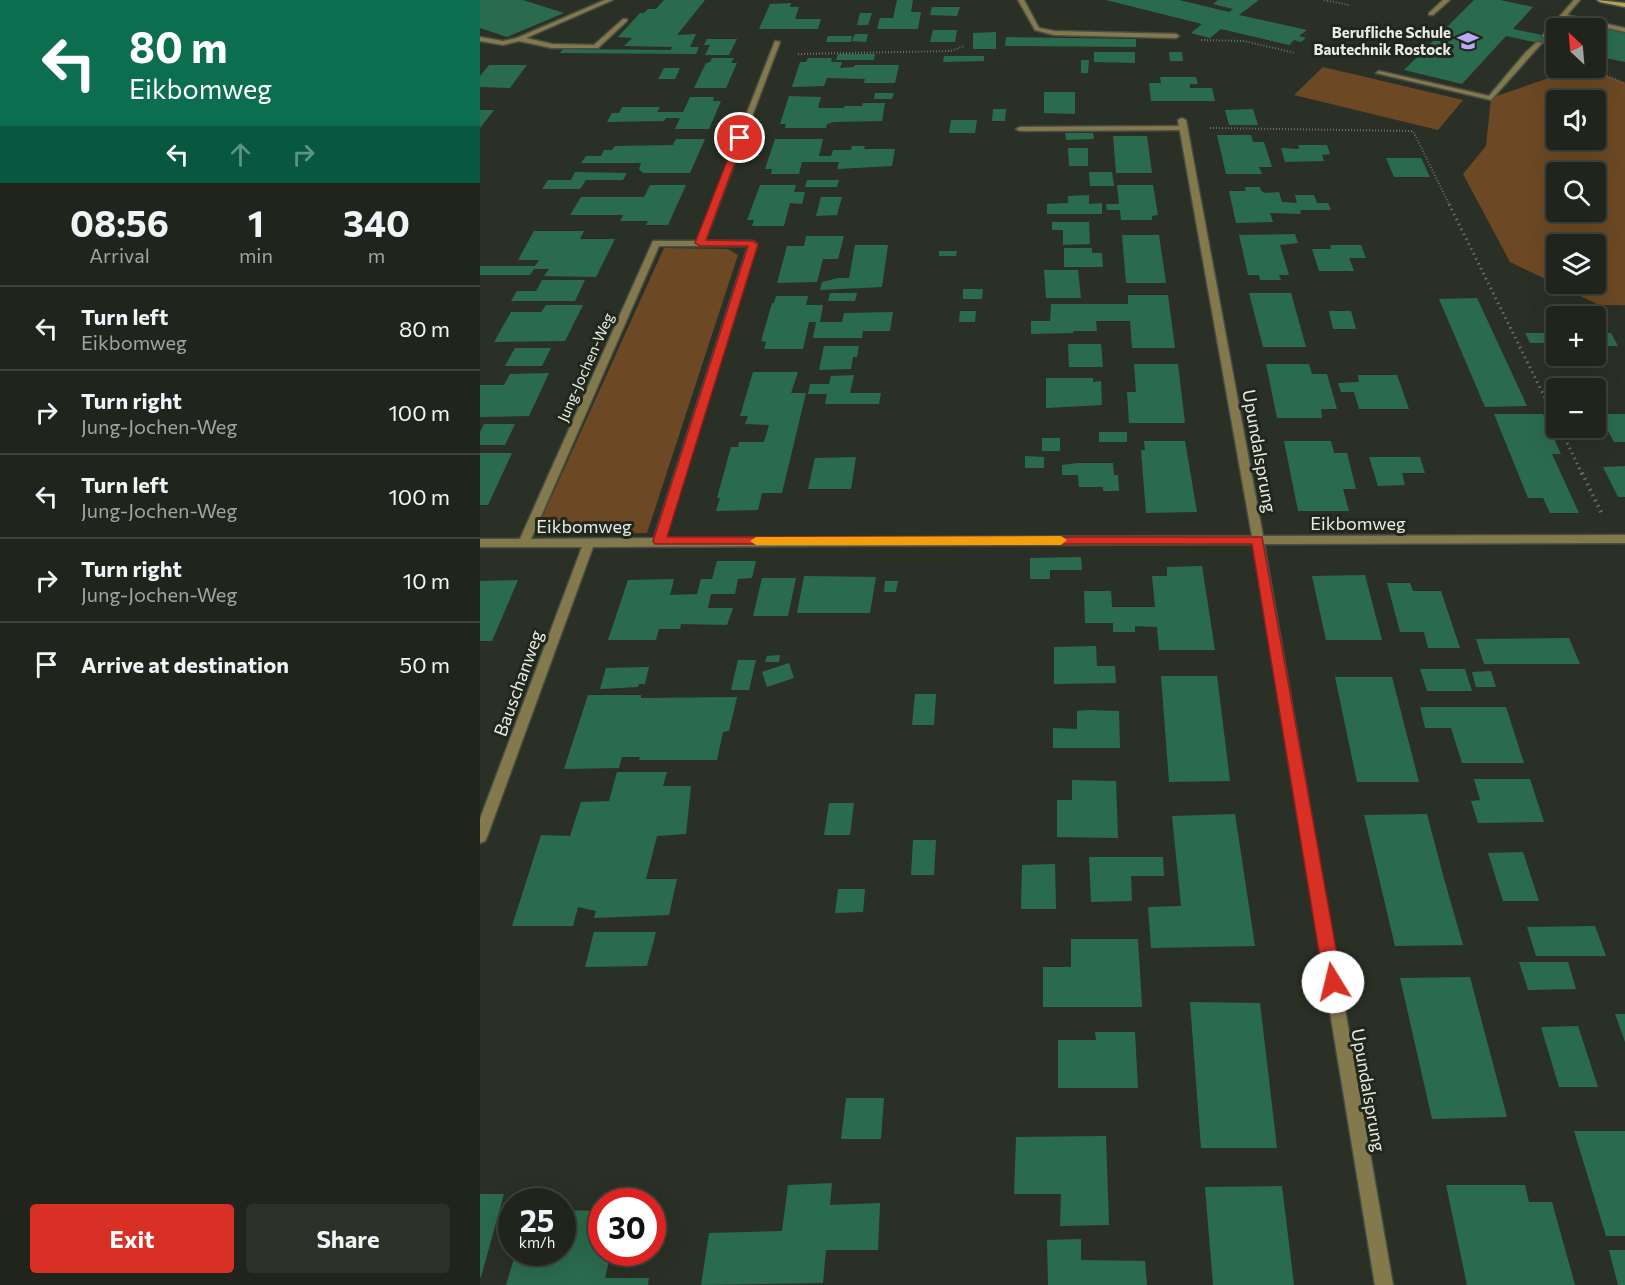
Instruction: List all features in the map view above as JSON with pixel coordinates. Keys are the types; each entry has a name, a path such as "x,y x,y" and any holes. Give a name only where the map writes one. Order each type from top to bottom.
{"street":[{"path":"480,39 503,42 519,39 610,0"},
{"path":"1021,0 1037,30 1054,33 1176,36"},
{"path":"1431,14 1447,0"},
{"path":"1545,36 1577,0"},
{"path":"1600,0 1625,5"},
{"path":"1562,16 1625,30"},
{"path":"519,39 552,46 596,47 625,20"},
{"path":"700,243 777,42"},
{"path":"1379,73 1491,98 1539,43"},
{"path":"1020,129 1183,124"},
{"name":"Upundalsprung","path":"1183,124 1258,540 1384,1285"},
{"name":"Jung-Jochen-Weg","path":"524,543 656,243 753,244 659,541"},
{"name":"Eikbomweg","path":"480,543 1620,539"},
{"name":"Bauschanweg","path":"480,837 590,542"}],"path":[{"path":"1324,0 1349,5"},
{"path":"1176,36 1229,42 1244,41 1295,53"},
{"path":"772,54 951,51 964,46"},
{"path":"1606,76 1625,83"},
{"path":"1183,124 1413,131 1546,400"},
{"path":"1565,438 1620,539"}],"shaded area":[{"path":"1323,67 1463,100 1438,130 1294,95"},
{"path":"1606,76 1625,83 1625,305 1599,305 1576,294 1606,294 1606,234 1546,234 1546,279 1510,262 1463,174 1486,146 1491,98 1549,78 1606,78"},
{"path":"664,248 728,249 738,255 647,533 535,533"}],"building":[{"path":"480,0 523,0 564,13 507,37 480,28"},
{"path":"664,0 705,0 677,35 696,34 690,47 699,47 696,54 560,53 563,49 671,50 672,47 624,46 632,38 618,37 640,13 648,9 656,9"},
{"path":"897,0 913,0 911,12 921,12 918,29 877,29 880,18 893,18"},
{"path":"1106,0 1179,0 1229,12 1233,9 1213,4 1218,0 1259,0 1239,15 1307,30 1299,36 1306,38 1301,42 1294,40 1289,45 1221,29 1210,38 1191,33 1202,24"},
{"name":"Berufliche Schule Bautechnik Rostock","path":"1474,0 1500,0 1533,7 1513,29 1546,36 1546,45 1506,36 1462,84 1404,70"},
{"path":"791,3 790,7 799,7 795,19 821,19 818,29 759,29 770,4"},
{"path":"932,7 960,7 957,16 930,15"},
{"path":"860,13 872,13 868,25 857,25"},
{"path":"1606,28 1625,32 1625,62 1606,58"},
{"path":"933,30 957,30 955,42 930,42"},
{"path":"996,32 996,49 973,49 973,33"},
{"path":"855,34 868,34 866,42 852,41"},
{"path":"828,36 852,36 851,42 826,42"},
{"path":"1006,37 1136,39 1136,47 1005,46"},
{"path":"707,39 737,39 729,55 705,55 710,45 704,45"},
{"path":"1094,52 1135,52 1135,63 1094,62"},
{"path":"1169,52 1182,52 1183,61 1170,61"},
{"path":"838,54 875,54 874,60 836,60"},
{"path":"944,56 984,56 984,61 943,62"},
{"path":"712,58 734,58 731,63 737,63 726,88 694,88 706,63"},
{"path":"808,58 832,58 831,62 842,62 840,68 855,65 899,65 895,83 864,83 865,79 827,78 824,86 792,87 800,62 806,62"},
{"path":"1081,60 1089,60 1088,73 1081,73"},
{"path":"489,65 527,65 510,88 480,87 480,76"},
{"path":"664,68 680,68 675,79 658,79"},
{"path":"1160,77 1196,77 1198,84 1190,84 1190,88 1212,88 1215,101 1151,101 1149,83 1161,83"},
{"path":"1044,92 1075,92 1075,114 1044,113"},
{"path":"875,93 894,93 892,99 874,99"},
{"path":"789,96 821,97 818,108 844,108 845,106 862,106 863,103 885,103 882,121 834,122 827,124 826,128 785,128 786,124 780,124"},
{"path":"690,97 714,97 713,101 721,101 709,129 675,129 680,118 666,118 664,121 607,122 612,113 619,113 622,107 660,107 657,112 683,112"},
{"path":"993,109 1006,109 1005,121 992,121"},
{"path":"1253,109 1258,125 1229,125 1225,110"},
{"path":"480,110 494,110 480,128"},
{"path":"951,120 977,120 975,133 949,133"},
{"path":"1065,133 1093,133 1094,139 1066,140"},
{"path":"1217,135 1251,135 1253,142 1264,142 1272,167 1259,167 1262,174 1226,174"},
{"path":"1113,136 1147,136 1152,173 1116,173"},
{"path":"676,139 705,139 690,173 643,173 639,169 641,163 581,163 586,156 601,156 604,150 612,150 615,146 673,145"},
{"path":"775,139 823,139 819,156 831,156 833,150 851,150 852,146 865,146 864,149 895,149 892,166 837,169 839,162 802,162 799,174 771,174 772,169 765,169"},
{"path":"1298,145 1327,145 1330,154 1322,155 1324,161 1285,162 1281,148 1299,149"},
{"path":"1068,148 1088,148 1088,166 1069,166"},
{"path":"1386,158 1421,158 1430,177 1394,177"},
{"path":"575,172 627,173 623,180 586,180 580,189 542,189 548,180 571,180"},
{"path":"1089,172 1112,172 1114,186 1090,186"},
{"path":"807,180 839,180 837,187 805,187"},
{"path":"650,185 686,185 668,225 646,225 648,221 620,221 623,215 570,215 581,197 644,197"},
{"path":"760,185 796,185 794,192 805,192 802,204 790,203 784,226 752,226 754,220 747,220"},
{"path":"1117,185 1153,185 1158,215 1152,216 1152,220 1121,220 1120,210 1107,210 1106,204 1119,204"},
{"path":"1245,187 1260,187 1265,193 1279,192 1282,202 1297,203 1295,195 1314,195 1317,203 1328,203 1331,210 1300,210 1301,214 1270,213 1273,222 1236,223 1229,191 1246,191"},
{"path":"1089,195 1089,204 1102,203 1102,214 1047,214 1047,204 1068,203 1068,196"},
{"path":"821,197 842,197 837,215 816,216"},
{"path":"1052,222 1089,222 1090,244 1063,245 1063,230 1052,230"},
{"path":"534,231 584,231 580,239 615,239 596,277 544,276 549,269 534,269 530,275 480,275 480,266 535,266 539,260 518,260"},
{"path":"1295,234 1298,243 1280,245 1289,275 1279,275 1281,280 1260,280 1259,275 1248,275 1239,235"},
{"path":"1122,235 1159,235 1166,283 1126,283"},
{"path":"806,236 844,236 838,259 823,259 817,282 777,283 787,246 804,246"},
{"path":"855,245 888,245 882,287 820,290 822,282 849,278"},
{"path":"1330,245 1361,245 1366,258 1349,258 1354,271 1319,271 1312,249 1331,249"},
{"path":"1064,248 1092,248 1092,253 1102,253 1103,267 1064,267"},
{"path":"939,251 957,251 956,256 939,256"},
{"path":"1044,270 1078,270 1081,298 1046,298"},
{"path":"542,280 585,280 575,301 511,301 517,291 536,291"},
{"path":"963,289 983,289 982,299 963,299"},
{"path":"830,293 857,293 855,301 828,301"},
{"path":"1249,293 1291,293 1306,347 1263,347"},
{"path":"1128,295 1168,295 1175,348 1132,348 1130,321 1096,321 1097,331 1031,334 1031,321 1050,321 1051,304 1128,304"},
{"path":"776,296 808,296 806,305 823,305 820,322 842,322 844,313 893,312 890,331 863,331 862,338 813,338 816,322 809,322 803,349 764,349 766,342 761,341"},
{"path":"1477,298 1527,406 1485,407 1439,299"},
{"path":"546,305 583,305 565,341 494,342 511,312 541,312"},
{"path":"960,311 976,311 975,322 959,322"},
{"path":"1329,311 1351,311 1356,329 1333,329"},
{"path":"1525,333 1546,333 1546,343 1530,343"},
{"path":"1606,333 1611,333 1618,346 1606,346"},
{"path":"1068,344 1101,344 1103,367 1069,367"},
{"path":"824,346 859,346 857,357 853,357 851,369 819,370"},
{"path":"515,348 551,348 542,366 505,366"},
{"path":"1134,364 1178,364 1185,423 1129,423 1127,392 1136,392"},
{"path":"1266,364 1309,364 1312,374 1327,374 1337,409 1321,409 1322,418 1277,418"},
{"path":"753,372 798,372 791,393 806,393 782,493 762,493 758,510 716,511 720,498 717,498 731,447 738,447 739,442 764,442 769,425 745,424 748,416 740,416"},
{"path":"549,373 529,416 480,417 480,385 504,385 510,374"},
{"path":"854,375 850,393 881,393 879,404 825,404 827,394 808,394 810,384 829,384 831,376"},
{"path":"1358,375 1397,375 1409,409 1359,409 1354,392 1341,392 1338,383 1359,382"},
{"path":"1046,378 1093,378 1093,382 1101,381 1102,405 1046,408"},
{"path":"1494,414 1543,414 1546,421 1546,438 1554,438 1561,454 1552,454 1579,513 1550,513 1543,498 1528,498"},
{"path":"1606,414 1625,414 1625,442 1614,442 1606,427"},
{"path":"484,424 515,424 505,445 480,445 480,432"},
{"path":"1099,432 1127,432 1127,442 1099,442"},
{"path":"1042,438 1060,438 1060,451 1042,451"},
{"path":"1144,441 1185,441 1197,512 1146,513 1141,450 1145,450"},
{"path":"1284,441 1331,441 1334,453 1347,453 1356,489 1343,489 1349,511 1298,511"},
{"path":"480,453 512,453 488,505 480,505"},
{"path":"1025,456 1044,457 1044,468 1025,468"},
{"path":"856,457 851,489 808,489 815,458"},
{"path":"1369,457 1420,457 1425,473 1402,473 1405,485 1378,486"},
{"path":"1113,463 1114,475 1118,475 1119,491 1103,491 1103,487 1079,487 1078,475 1062,475 1062,465"},
{"path":"1625,466 1625,497 1618,497 1603,467"},
{"path":"1081,557 1082,570 1050,570 1050,579 1030,579 1030,558"},
{"path":"717,561 756,561 752,578 738,579 735,594 711,594 708,608 733,608 727,625 681,624 680,629 659,629 656,640 608,640 628,580 674,579 670,595 697,594 701,579 712,579"},
{"path":"1202,566 1215,650 1159,650 1157,627 1135,626 1135,632 1113,632 1113,623 1085,623 1084,591 1111,591 1112,607 1155,607 1152,576 1167,576 1167,567"},
{"path":"1365,575 1382,640 1326,640 1312,576"},
{"path":"804,576 876,577 870,613 797,613"},
{"path":"762,578 796,578 788,616 753,616"},
{"path":"518,580 492,641 480,641 480,581"},
{"path":"885,581 898,581 896,592 884,592"},
{"path":"1387,583 1410,583 1413,591 1441,591 1460,648 1428,648 1424,632 1400,632"},
{"path":"1569,638 1580,664 1484,664 1476,639"},
{"path":"1096,646 1097,666 1115,666 1116,683 1054,684 1054,647"},
{"path":"780,655 779,662 765,662 767,656"},
{"path":"738,660 756,660 749,690 731,690"},
{"path":"789,663 794,678 767,687 762,672"},
{"path":"649,667 645,684 639,684 638,687 600,689 606,668"},
{"path":"1420,669 1465,669 1472,691 1427,691"},
{"path":"1491,671 1496,687 1476,687 1472,672"},
{"path":"1161,676 1217,676 1230,781 1169,782"},
{"path":"1335,677 1392,677 1419,782 1357,782"},
{"path":"915,694 936,694 934,725 912,725"},
{"path":"588,695 641,695 641,698 737,697 729,731 723,732 717,760 639,760 640,757 622,757 619,768 564,769"},
{"path":"1420,707 1506,707 1524,763 1462,763 1451,728 1425,728"},
{"path":"1077,711 1119,711 1120,748 1053,748 1053,728 1077,729"},
{"path":"617,772 667,772 663,786 691,786 686,834 657,836 646,879 677,879 669,915 594,918 596,911 578,907 573,926 512,926 541,835 570,836 581,802 609,801"},
{"path":"1474,779 1530,779 1544,822 1478,823 1471,801 1480,800"},
{"path":"1072,780 1116,781 1118,838 1057,837 1057,800 1072,800"},
{"path":"829,803 854,803 850,835 824,835"},
{"path":"1235,814 1255,946 1151,948 1148,907 1181,906 1172,816"},
{"path":"1427,814 1463,945 1395,946 1364,815"},
{"path":"913,840 936,840 934,875 911,875"},
{"path":"1523,852 1539,901 1503,901 1488,853"},
{"path":"1089,857 1163,857 1164,876 1131,876 1132,901 1091,902"},
{"path":"1055,864 1056,909 1021,909 1022,865"},
{"path":"838,889 865,889 863,912 835,913"},
{"path":"1595,926 1606,956 1536,956 1527,927"},
{"path":"594,932 656,932 647,966 585,967"},
{"path":"1071,939 1138,939 1142,1007 1043,1007 1043,967 1071,967"},
{"path":"1519,962 1568,962 1576,989 1528,990"},
{"path":"1470,977 1507,1117 1432,1119 1400,978"},
{"path":"1190,1002 1260,1003 1277,1148 1201,1148"},
{"path":"1615,1014 1625,1014 1625,1042"},
{"path":"1578,1026 1598,1087 1559,1087 1541,1027"},
{"path":"1095,1032 1135,1032 1138,1088 1058,1088 1058,1040 1096,1040"},
{"path":"846,1098 884,1098 881,1139 841,1139"},
{"path":"1574,1131 1625,1131 1625,1236 1606,1236"},
{"path":"1106,1136 1109,1225 1060,1226 1061,1194 1014,1194 1016,1137"},
{"path":"832,1183 830,1205 880,1203 878,1250 826,1250 823,1283 701,1285 709,1233 782,1231 788,1185"},
{"path":"1446,1185 1525,1185 1529,1202 1552,1202 1575,1285 1467,1285"},
{"path":"1282,1186 1294,1285 1213,1285 1205,1187"},
{"path":"480,1194 498,1194 498,1216 480,1277"},
{"path":"576,1210 588,1211 588,1266 608,1266 605,1278 649,1278 648,1285 506,1285 512,1266 576,1266"},
{"path":"1081,1239 1081,1260 1145,1261 1147,1285 1048,1285 1047,1240"},
{"path":"1609,1250 1625,1250 1625,1285 1618,1285"}],"slow traffic":[{"path":"756,541 1061,540"}],"place":[{"name":"Berufliche Schule Bautechnik Rostock","path":"1468,41"}],"route":[{"path":"740,138 700,243 753,244 659,541 1258,540 1333,982"}]}
